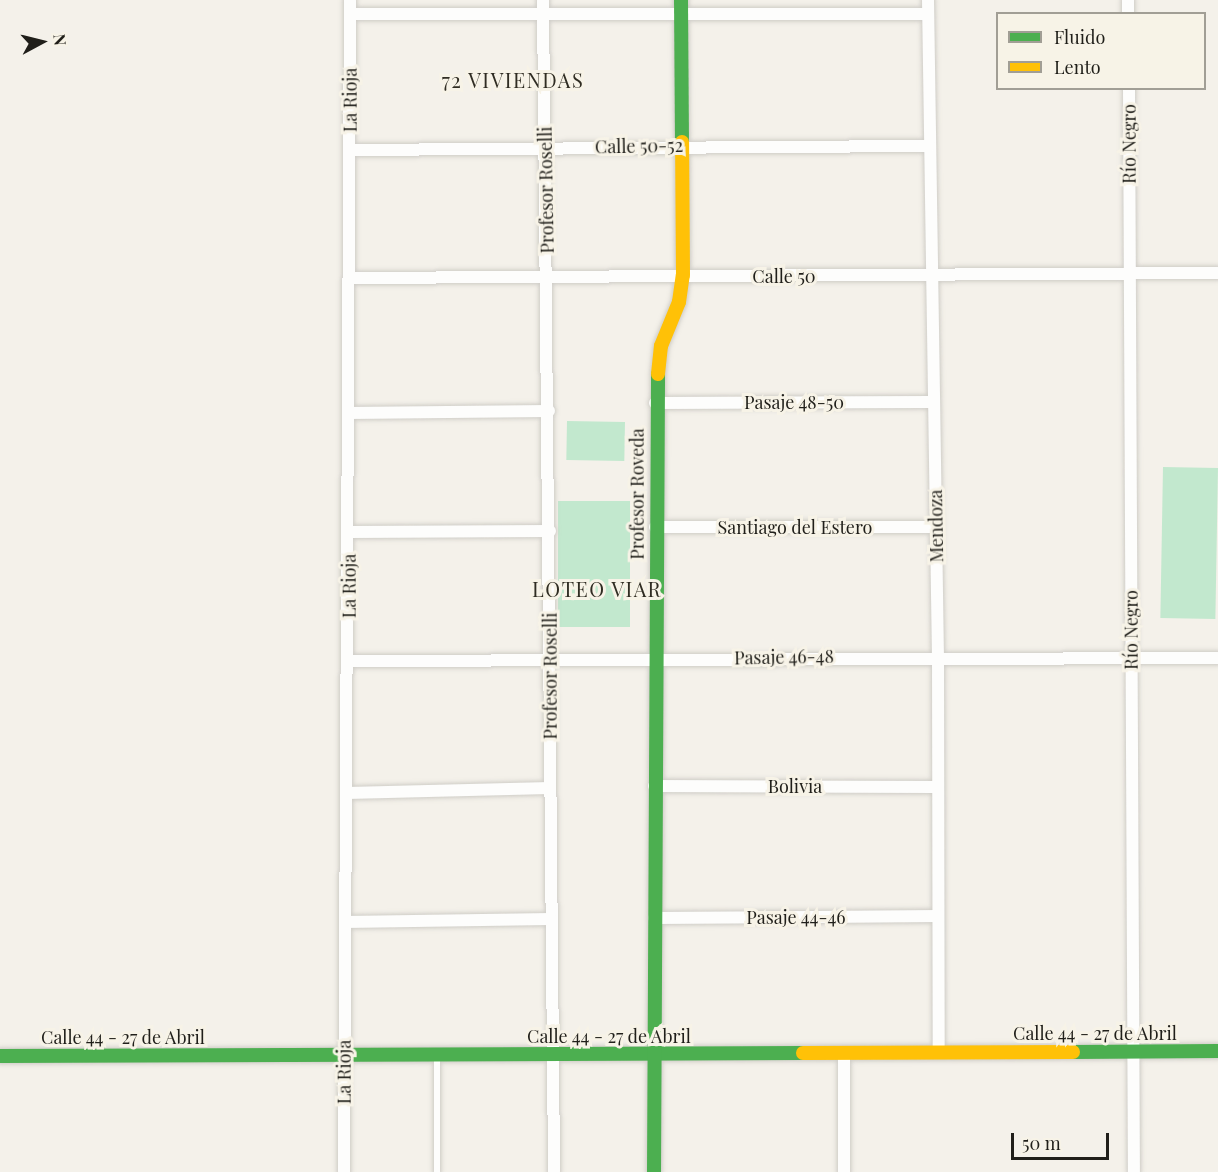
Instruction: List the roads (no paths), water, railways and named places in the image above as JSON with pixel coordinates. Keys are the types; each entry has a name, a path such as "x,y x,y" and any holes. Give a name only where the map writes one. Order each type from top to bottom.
{"street":[{"name":"La Rioja","path":"344,1172 349,661 350,0"},
{"name":"Profesor Roselli","path":"543,0 549,411 554,1172"},
{"name":"Mendoza","path":"928,0 938,656 939,1052"},
{"path":"350,14 544,14 682,7 928,14"},
{"name":"Profesor Roveda","path":"654,1172 655,403 661,346 679,302 683,275 682,7"},
{"name":"Río Negro","path":"1129,90 1134,1172"},
{"name":"Calle 50-52","path":"349,150 683,145 929,146"},
{"name":"Calle 50","path":"350,278 547,280 683,275 933,276 1218,273"},
{"name":"Pasaje 48-50","path":"655,403 934,402"},
{"path":"348,413 549,411"},
{"name":"Santiago del Estero","path":"655,527 935,527"},
{"path":"348,532 550,531"},
{"name":"Pasaje 46-48","path":"349,661 938,656 1218,657"},
{"name":"Bolivia","path":"654,786 937,787"},
{"path":"347,793 550,788"},
{"name":"Pasaje 44-46","path":"654,918 938,916"},
{"path":"345,922 551,919"},
{"name":"Calle 44 - 27 de Abril","path":"0,1056 1218,1051"},
{"path":"844,1053 844,1172"}],"lane":[{"path":"437,1054 437,1172"}],"district":[{"name":"72 VIVIENDAS","path":"513,79"},
{"name":"LOTEO VIAR","path":"597,588"}]}
